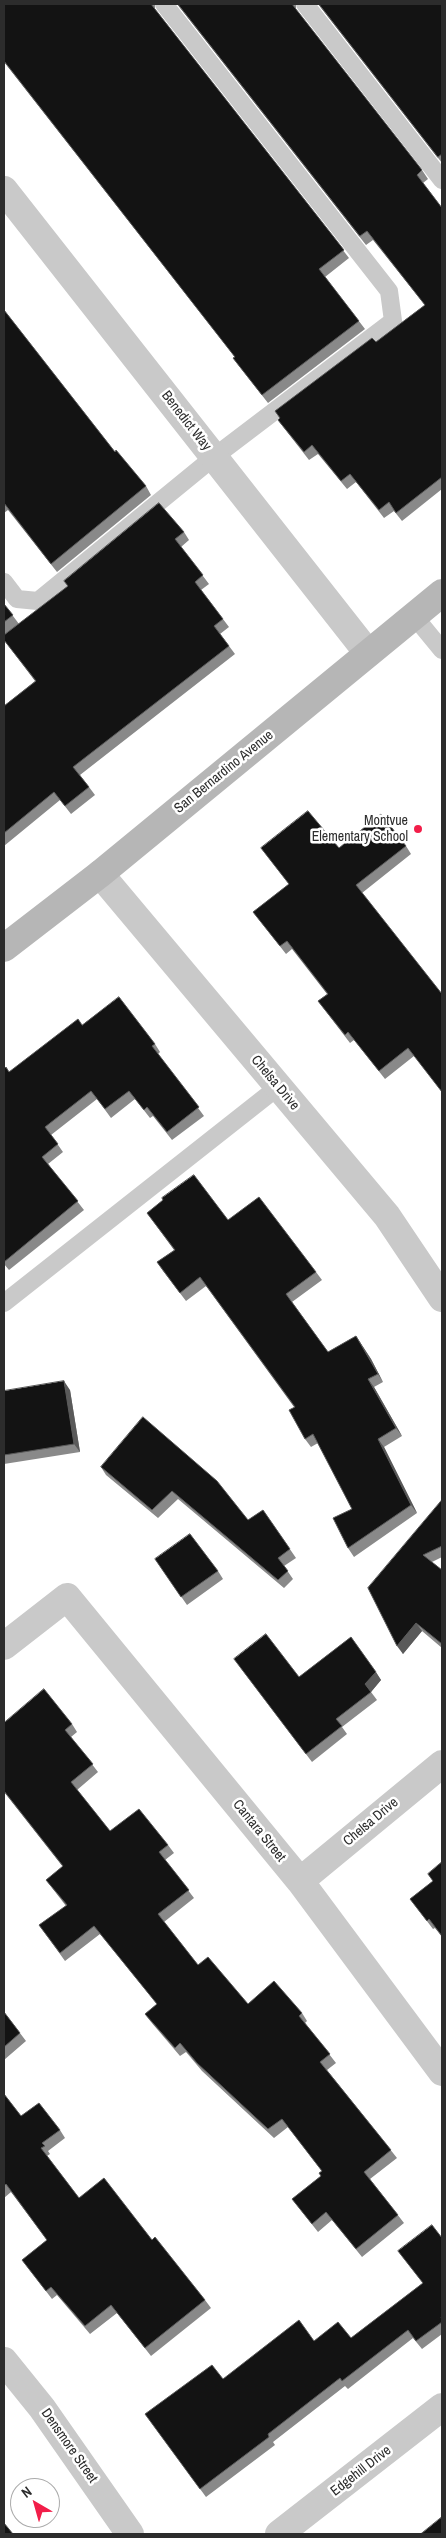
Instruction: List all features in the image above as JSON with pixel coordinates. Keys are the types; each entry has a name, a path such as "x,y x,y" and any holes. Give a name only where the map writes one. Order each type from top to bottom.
{"main road":[{"name":"San Bernardino Avenue","path":"4,948 100,874 442,593"}],"street":[{"name":"Benedict Way","path":"4,190 368,653"},
{"name":"Chelsa Drive","path":"100,874 387,1216 442,1298"},
{"name":"Cantara Street","path":"4,1646 67,1597 300,1881 442,2072"},
{"name":"Chelsa Drive","path":"300,1881 442,1764"},
{"name":"Densmore Street","path":"4,2361 42,2408 130,2534"},
{"name":"Edgehill Drive","path":"280,2534 442,2407"}],"lane":[{"path":"4,582 17,599 38,602 214,457 393,321 389,291 164,4"},
{"path":"305,4 442,180"},
{"path":"414,616 442,650"},
{"path":"4,1303 278,1086"}],"building":[{"path":"4,4 151,4 344,250 319,269 359,321 262,395 233,358 235,357 4,61"},
{"path":"178,4 292,4 422,170 417,175 442,208 442,477 396,513 389,502 379,510 350,474 341,481 312,445 304,452 278,420 280,418 275,411 372,338 376,342 425,305 367,231 360,236"},
{"path":"319,4 442,4 442,154 438,157"},
{"path":"4,310 115,452 116,450 146,486 51,564 4,503"},
{"path":"159,503 184,532 175,539 203,575 195,582 223,619 214,626 229,646 73,767 89,787 65,806 54,792 4,833 4,706 36,681 4,640 4,635 68,586 64,581"},
{"path":"4,604 13,615 4,622"},
{"path":"308,811 339,848 381,814 406,846 356,885 442,994 442,1092 408,1048 379,1071 348,1032 345,1035 318,1001 328,994 287,941 280,946 253,912 289,884 261,848"},
{"path":"119,997 155,1044 152,1046 199,1107 167,1132 147,1107 144,1110 129,1091 105,1109 91,1091 45,1127 58,1144 42,1157 78,1201 4,1262 4,1069 6,1067 9,1072 78,1019 82,1025"},
{"path":"194,1175 228,1220 259,1197 316,1272 286,1294 328,1352 356,1336 378,1374 368,1379 396,1428 378,1439 411,1505 348,1548 333,1518 352,1509 313,1434 305,1439 289,1410 295,1407 200,1277 180,1293 157,1262 175,1250 147,1213 163,1200 162,1198"},
{"path":"64,1381 74,1444 4,1455 4,1391"},
{"path":"143,1417 217,1481 248,1520 263,1510 290,1549 278,1558 288,1571 278,1580 172,1491 152,1510 101,1467"},
{"path":"442,1500 442,1546 423,1555 442,1570 442,1644 416,1623 397,1646 368,1588"},
{"path":"190,1534 218,1571 181,1597 155,1559"},
{"path":"266,1634 299,1677 351,1637 376,1672 365,1684 371,1692 336,1719 342,1726 306,1754 234,1659"},
{"path":"44,1689 72,1724 65,1730 93,1764 71,1782 110,1831 139,1809 168,1845 159,1852 189,1890 158,1914 198,1965 208,1957 248,2004 274,1981 302,2013 299,2016 330,2054 320,2062 391,2150 364,2172 398,2215 356,2249 326,2212 312,2224 292,2199 321,2176 319,2173 322,2171 282,2119 268,2129 197,2063 180,2043 175,2048 145,2014 157,2004 94,1926 60,1953 39,1925 67,1905 46,1880 63,1866 4,1791 4,1723"},
{"path":"442,1862 442,1936 429,1919 427,1921 410,1899 433,1881 428,1874"},
{"path":"4,2012 20,2033 4,2047"},
{"path":"4,2094 21,2116 39,2103 60,2130 42,2143 45,2146 41,2148 79,2198 104,2178 152,2240 155,2237 205,2300 145,2348 111,2305 85,2326 51,2287 46,2291 22,2260 47,2240 6,2184 4,2186"},
{"path":"432,2225 442,2238 442,2322 416,2341 408,2330 342,2381 340,2378 268,2434 269,2437 200,2489 145,2414 212,2365 223,2379 299,2320 314,2341 338,2322 351,2338 423,2283 398,2251"},
{"path":"442,2517 442,2534 421,2534"},
{"path":"4,2523 13,2534 4,2534"}],"place":[{"name":"Montvue Elementary School","path":"418,829"}]}
